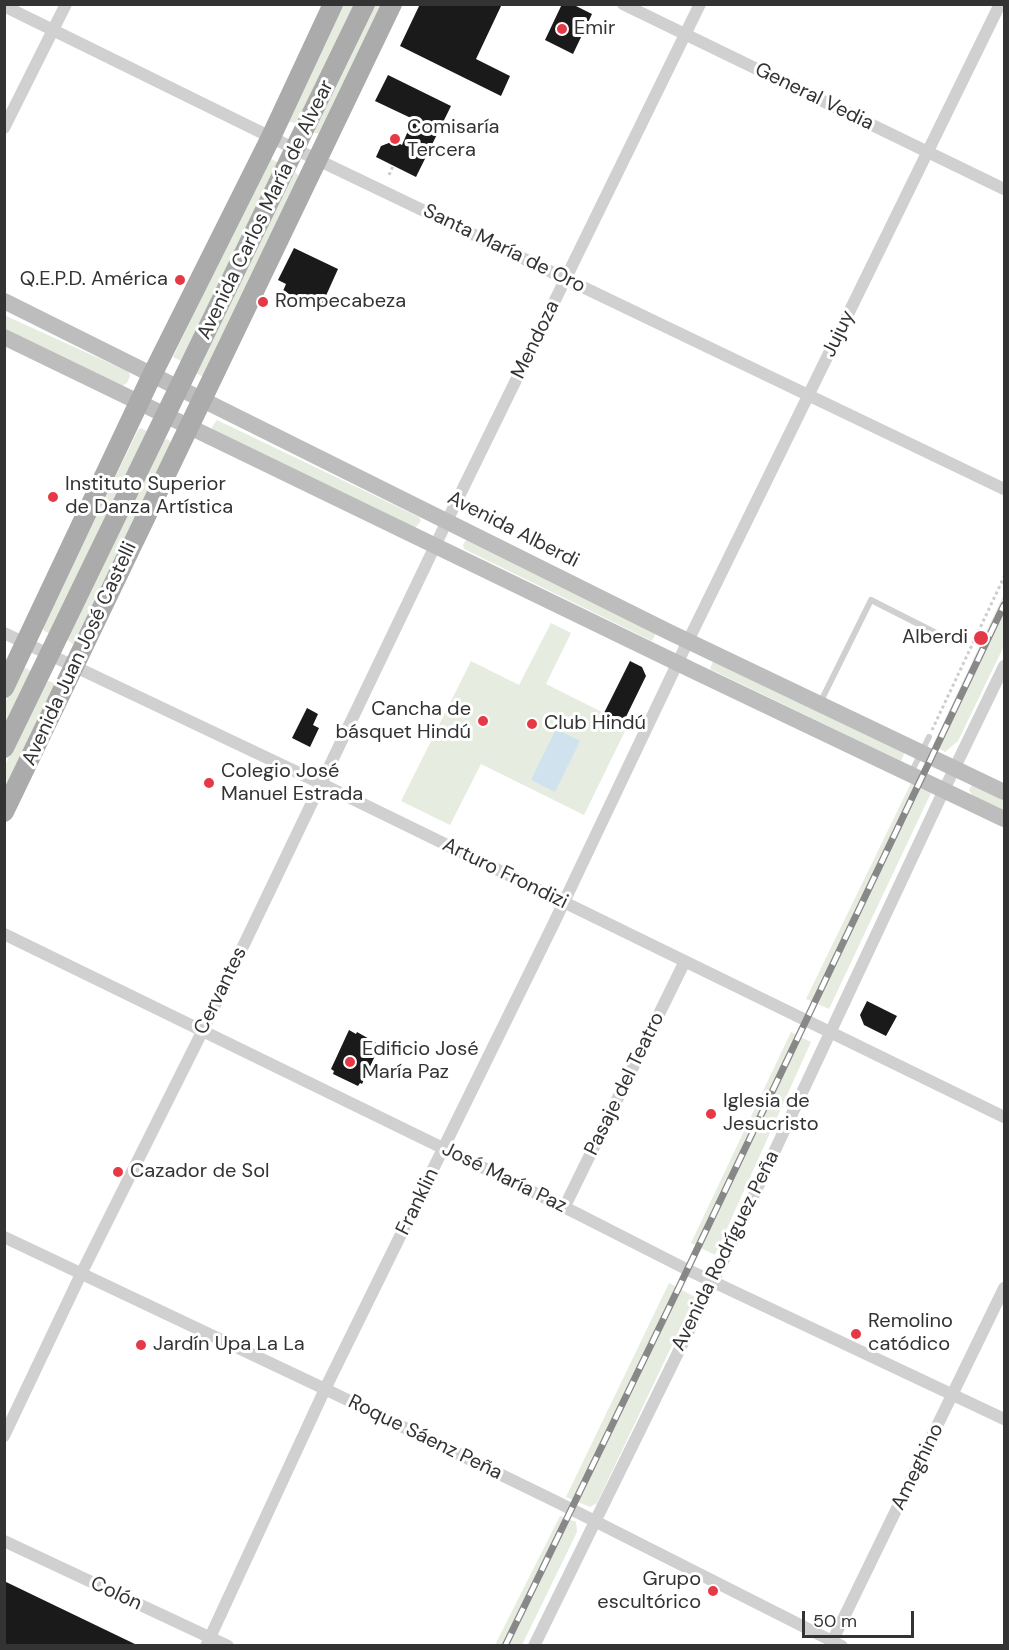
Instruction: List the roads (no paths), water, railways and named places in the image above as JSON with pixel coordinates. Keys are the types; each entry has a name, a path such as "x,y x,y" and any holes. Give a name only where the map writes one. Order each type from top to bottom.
{"main road":[{"name":"Avenida Carlos María de Alvear","path":"141,402 152,375 271,137 333,4"},
{"name":"Avenida Carlos María de Alvear","path":"166,415 365,4"},
{"name":"Avenida Carlos María de Alvear","path":"202,399 392,4"},
{"name":"Avenida Alberdi","path":"4,301 688,641 820,704 926,745 955,768 1005,792"},
{"path":"4,337 1005,819"},
{"name":"Avenida Juan José Castelli","path":"4,812 202,399"},
{"path":"4,688 141,402"},
{"name":"Avenida Juan José Castelli","path":"4,748 166,415"}],"street":[{"path":"4,128 66,4"},
{"name":"General Vedia","path":"623,4 1005,189"},
{"name":"Mendoza","path":"436,545 700,4"},
{"name":"Jujuy","path":"678,663 999,4"},
{"name":"Santa María de Oro","path":"4,6 271,137 1005,489"},
{"name":"Cervantes","path":"4,1436 81,1274 202,1032 436,545"},
{"name":"Arturo Frondizi","path":"4,633 322,784 1005,1117"},
{"name":"Franklin","path":"208,1642 326,1389 564,903 678,663"},
{"name":"Avenida Rodríguez Peña","path":"534,1646 712,1281 1005,666"},
{"name":"José María Paz","path":"4,934 712,1281 1005,1419"},
{"name":"Pasaje del Teatro","path":"564,1208 685,961"},
{"name":"Roque Sáenz Peña","path":"4,1237 326,1389 594,1521 835,1644"},
{"name":"Ameghino","path":"835,1644 1005,1288"},
{"name":"Colón","path":"4,1542 208,1642 228,1646"}],"lane":[{"path":"820,704 871,600 952,641"},
{"path":"911,773 926,745"}],"water":[{"path":"556,729 580,741 555,792 531,780"}],"railway":[{"path":"505,1646 1004,605"}],"place":[{"name":"Emir","path":"562,29"},
{"name":"Comisaría Tercera","path":"395,139"},
{"name":"Q.E.P.D. América","path":"180,280"},
{"name":"Rompecabeza","path":"263,302"},
{"name":"Instituto Superior de Danza Artística","path":"53,497"},
{"name":"Alberdi","path":"981,638"},
{"name":"Cancha de básquet Hindú","path":"483,721"},
{"name":"Club Hindú","path":"532,724"},
{"name":"Colegio José Manuel Estrada","path":"209,783"},
{"name":"Edificio José María Paz","path":"350,1062"},
{"name":"Iglesia de Jesucristo","path":"711,1114"},
{"name":"Cazador de Sol","path":"118,1172"},
{"name":"Remolino catódico","path":"856,1334"},
{"name":"Jardín Upa La La","path":"141,1345"},
{"name":"Grupo escultórico","path":"713,1591"}]}
